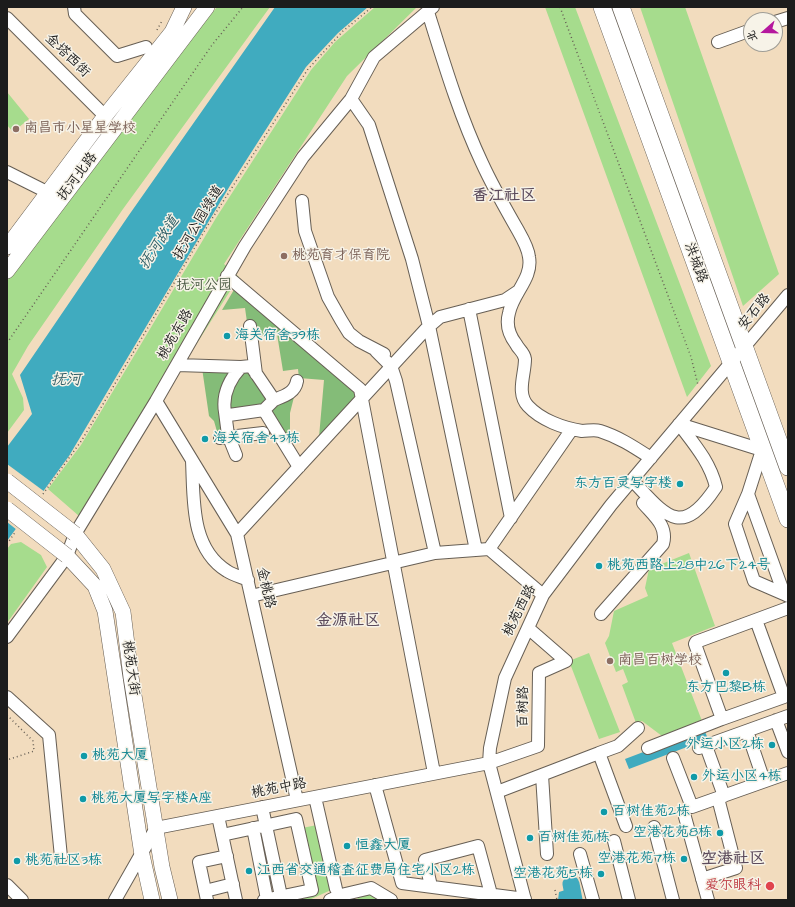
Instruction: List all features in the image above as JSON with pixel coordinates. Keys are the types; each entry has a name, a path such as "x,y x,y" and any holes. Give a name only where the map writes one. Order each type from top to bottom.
{"highway":[{"name":"洪城路","path":"602,7 788,519"},
{"name":"洪城路","path":"621,7 788,467"}],"main road":[{"name":"抚河北路","path":"7,248 47,192 105,116 172,32 184,7"},
{"name":"抚河北路","path":"7,271 207,7"},
{"name":"桃苑大街","path":"7,481 75,534 103,569 123,612 131,678 156,828 170,900"},
{"name":"桃苑大街","path":"7,509 67,556 95,586 104,611 142,855 152,900"}],"street":[{"path":"74,7 75,14 117,56 146,48"},
{"path":"784,7 788,13"},
{"path":"431,9 464,123 482,164 530,256 530,268 524,283 512,302 508,323 510,333 516,345 523,351 525,359 521,386 523,397 527,405 544,418 561,426 572,429 598,430 621,438 651,458"},
{"name":"桃苑东路","path":"7,637 67,556 75,534 156,401 227,276 303,157 351,98 374,57 431,9"},
{"name":"金塔西街","path":"7,19 105,116"},
{"path":"718,42 743,33"},
{"path":"351,98 369,125 412,259 429,326 476,550"},
{"path":"7,172 47,192"},
{"path":"302,201 305,231 328,297 349,333 395,362"},
{"path":"227,276 360,389 434,773"},
{"path":"237,534 429,326 440,317 505,300 514,295 524,283"},
{"name":"安石路","path":"744,348 788,294"},
{"path":"469,309 511,518"},
{"path":"250,326 256,374"},
{"name":"桃苑西路","path":"525,899 489,763 490,748 505,678 543,595 629,483 744,348"},
{"path":"395,362 396,381 435,553"},
{"path":"176,364 251,366 274,400"},
{"path":"236,455 224,437 224,400 231,378 240,366"},
{"path":"225,412 229,414 264,410 274,400 287,395 296,386 297,381"},
{"name":"金桃路","path":"156,401 237,534 297,800"},
{"path":"264,410 298,467"},
{"path":"679,424 762,450 748,494 734,524 754,581 786,595"},
{"path":"629,483 668,516 680,518 690,516 710,496 716,487 713,476 707,463 679,424"},
{"path":"489,549 572,429"},
{"path":"224,437 263,433"},
{"path":"192,459 196,517 200,536 209,552 223,568 248,580"},
{"path":"601,614 663,544 665,539 662,524 629,483"},
{"path":"748,494 786,595"},
{"path":"251,596 435,553 489,549 543,595"},
{"path":"722,720 695,644 696,642 788,608"},
{"path":"648,748 784,697 756,620"},
{"name":"百树路","path":"489,763 538,746 539,673 566,661 528,628"},
{"path":"7,697 49,735 61,857"},
{"path":"702,880 736,868 722,799 702,747 788,716"},
{"path":"776,720 788,752"},
{"path":"497,792 618,746 638,728"},
{"path":"747,731 764,781"},
{"path":"599,753 626,826"},
{"path":"673,758 691,807 722,799 764,781 788,773"},
{"name":"桃苑中路","path":"156,828 489,763"},
{"path":"542,775 547,854"},
{"path":"375,785 402,882 525,899"},
{"path":"315,797 336,889"},
{"path":"262,807 281,896"},
{"path":"218,816 236,900"},
{"path":"685,817 708,900"},
{"path":"222,835 266,825 296,819 312,890 266,900 253,828"},
{"path":"654,827 673,900"},
{"path":"115,900 156,828"},
{"path":"614,841 629,900"},
{"path":"431,886 424,860 478,846 491,894"},
{"path":"580,854 593,900"},
{"path":"227,856 199,862 206,895 233,884"},
{"path":"7,885 22,900"},
{"path":"330,900 341,895 372,894 391,900"}],"path":[{"path":"7,343 212,45 243,7"},
{"name":"抚河公园绿道","path":"42,495 82,440 208,225 308,69 343,31 372,7"},
{"path":"560,7 688,349 701,398"},
{"path":"7,544 20,526"},
{"path":"7,715 33,741 34,751 7,760"},
{"path":"555,890 557,900"}],"green space":[{"path":"217,7 270,7 123,209 28,346 12,374 23,398 24,410 7,433 7,281 127,116"},
{"name":"抚河公园","path":"375,7 417,7 347,76 224,264 239,277 152,414 79,516 48,489 81,445 216,218 311,70 335,42"},
{"path":"545,7 575,7 711,366 687,397"},
{"path":"640,7 685,7 779,274 743,306"},
{"path":"7,92 29,119 13,132 7,125"},
{"path":"235,288 357,395 319,437 324,380 299,378 298,369 283,371 277,334 253,337 247,322 245,308 222,310"},
{"path":"202,368 236,368 227,381 226,435 218,435 214,421 209,416"},
{"path":"250,368 271,400 263,408 227,410 233,380"},
{"path":"295,393 290,413 290,445 270,408"},
{"path":"21,542 41,555 47,567 7,623 7,549 11,544"},
{"path":"689,553 715,626 672,643 702,721 662,736 642,721 636,723 622,685 628,682 623,669 616,672 605,643 609,636 614,611 648,596 645,588 649,569"},
{"path":"589,653 620,732 599,739 569,661"},
{"path":"317,825 331,890 309,900 277,900 316,891 302,828"},
{"path":"370,886 400,900 358,900 355,890"}],"water":[{"name":"抚河","path":"275,7 368,7 338,33 306,67 231,184 69,456 7,541 7,447 32,414 20,375 129,215"},
{"path":"704,729 708,739 629,769 625,759"},
{"path":"575,887 578,900 558,900 559,892"}],"pier":[{"path":"7,464 45,492 17,530 7,522"}],"waterway":[{"path":"571,884 574,900"}],"place":[{"name":"南昌市小星星学校","path":"16,129"},
{"name":"桃苑育才保育院","path":"284,256"},
{"name":"海关宿舍39栋","path":"227,336"},
{"name":"海关宿舍43栋","path":"205,439"},
{"name":"东方百灵写字楼","path":"680,484"},
{"name":"桃苑西路上28中26下24号","path":"599,566"},
{"name":"南昌百树学校","path":"610,661"},
{"name":"东方巴黎B栋","path":"726,673"},
{"name":"外运小区2栋","path":"772,745"},
{"name":"桃苑大厦","path":"84,756"},
{"name":"外运小区4栋","path":"694,777"},
{"name":"桃苑大厦写字楼A座","path":"83,799"},
{"name":"百树佳苑2栋","path":"604,812"},
{"name":"空港花苑8栋","path":"720,833"},
{"name":"百树佳苑1栋","path":"530,838"},
{"name":"恒鑫大厦","path":"347,846"},
{"name":"空港花苑7栋","path":"684,859"},
{"name":"桃苑社区3栋","path":"17,861"},
{"name":"江西省交通稽查征费局住宅小区2栋","path":"249,871"},
{"name":"空港花苑5栋","path":"601,874"},
{"name":"爱尔眼科","path":"770,886"}],"district":[{"name":"香江社区","path":"504,197"},
{"name":"金源社区","path":"348,622"},
{"name":"空港社区","path":"733,860"}],"water label":[{"name":"抚河故道","path":"160,243"}]}
